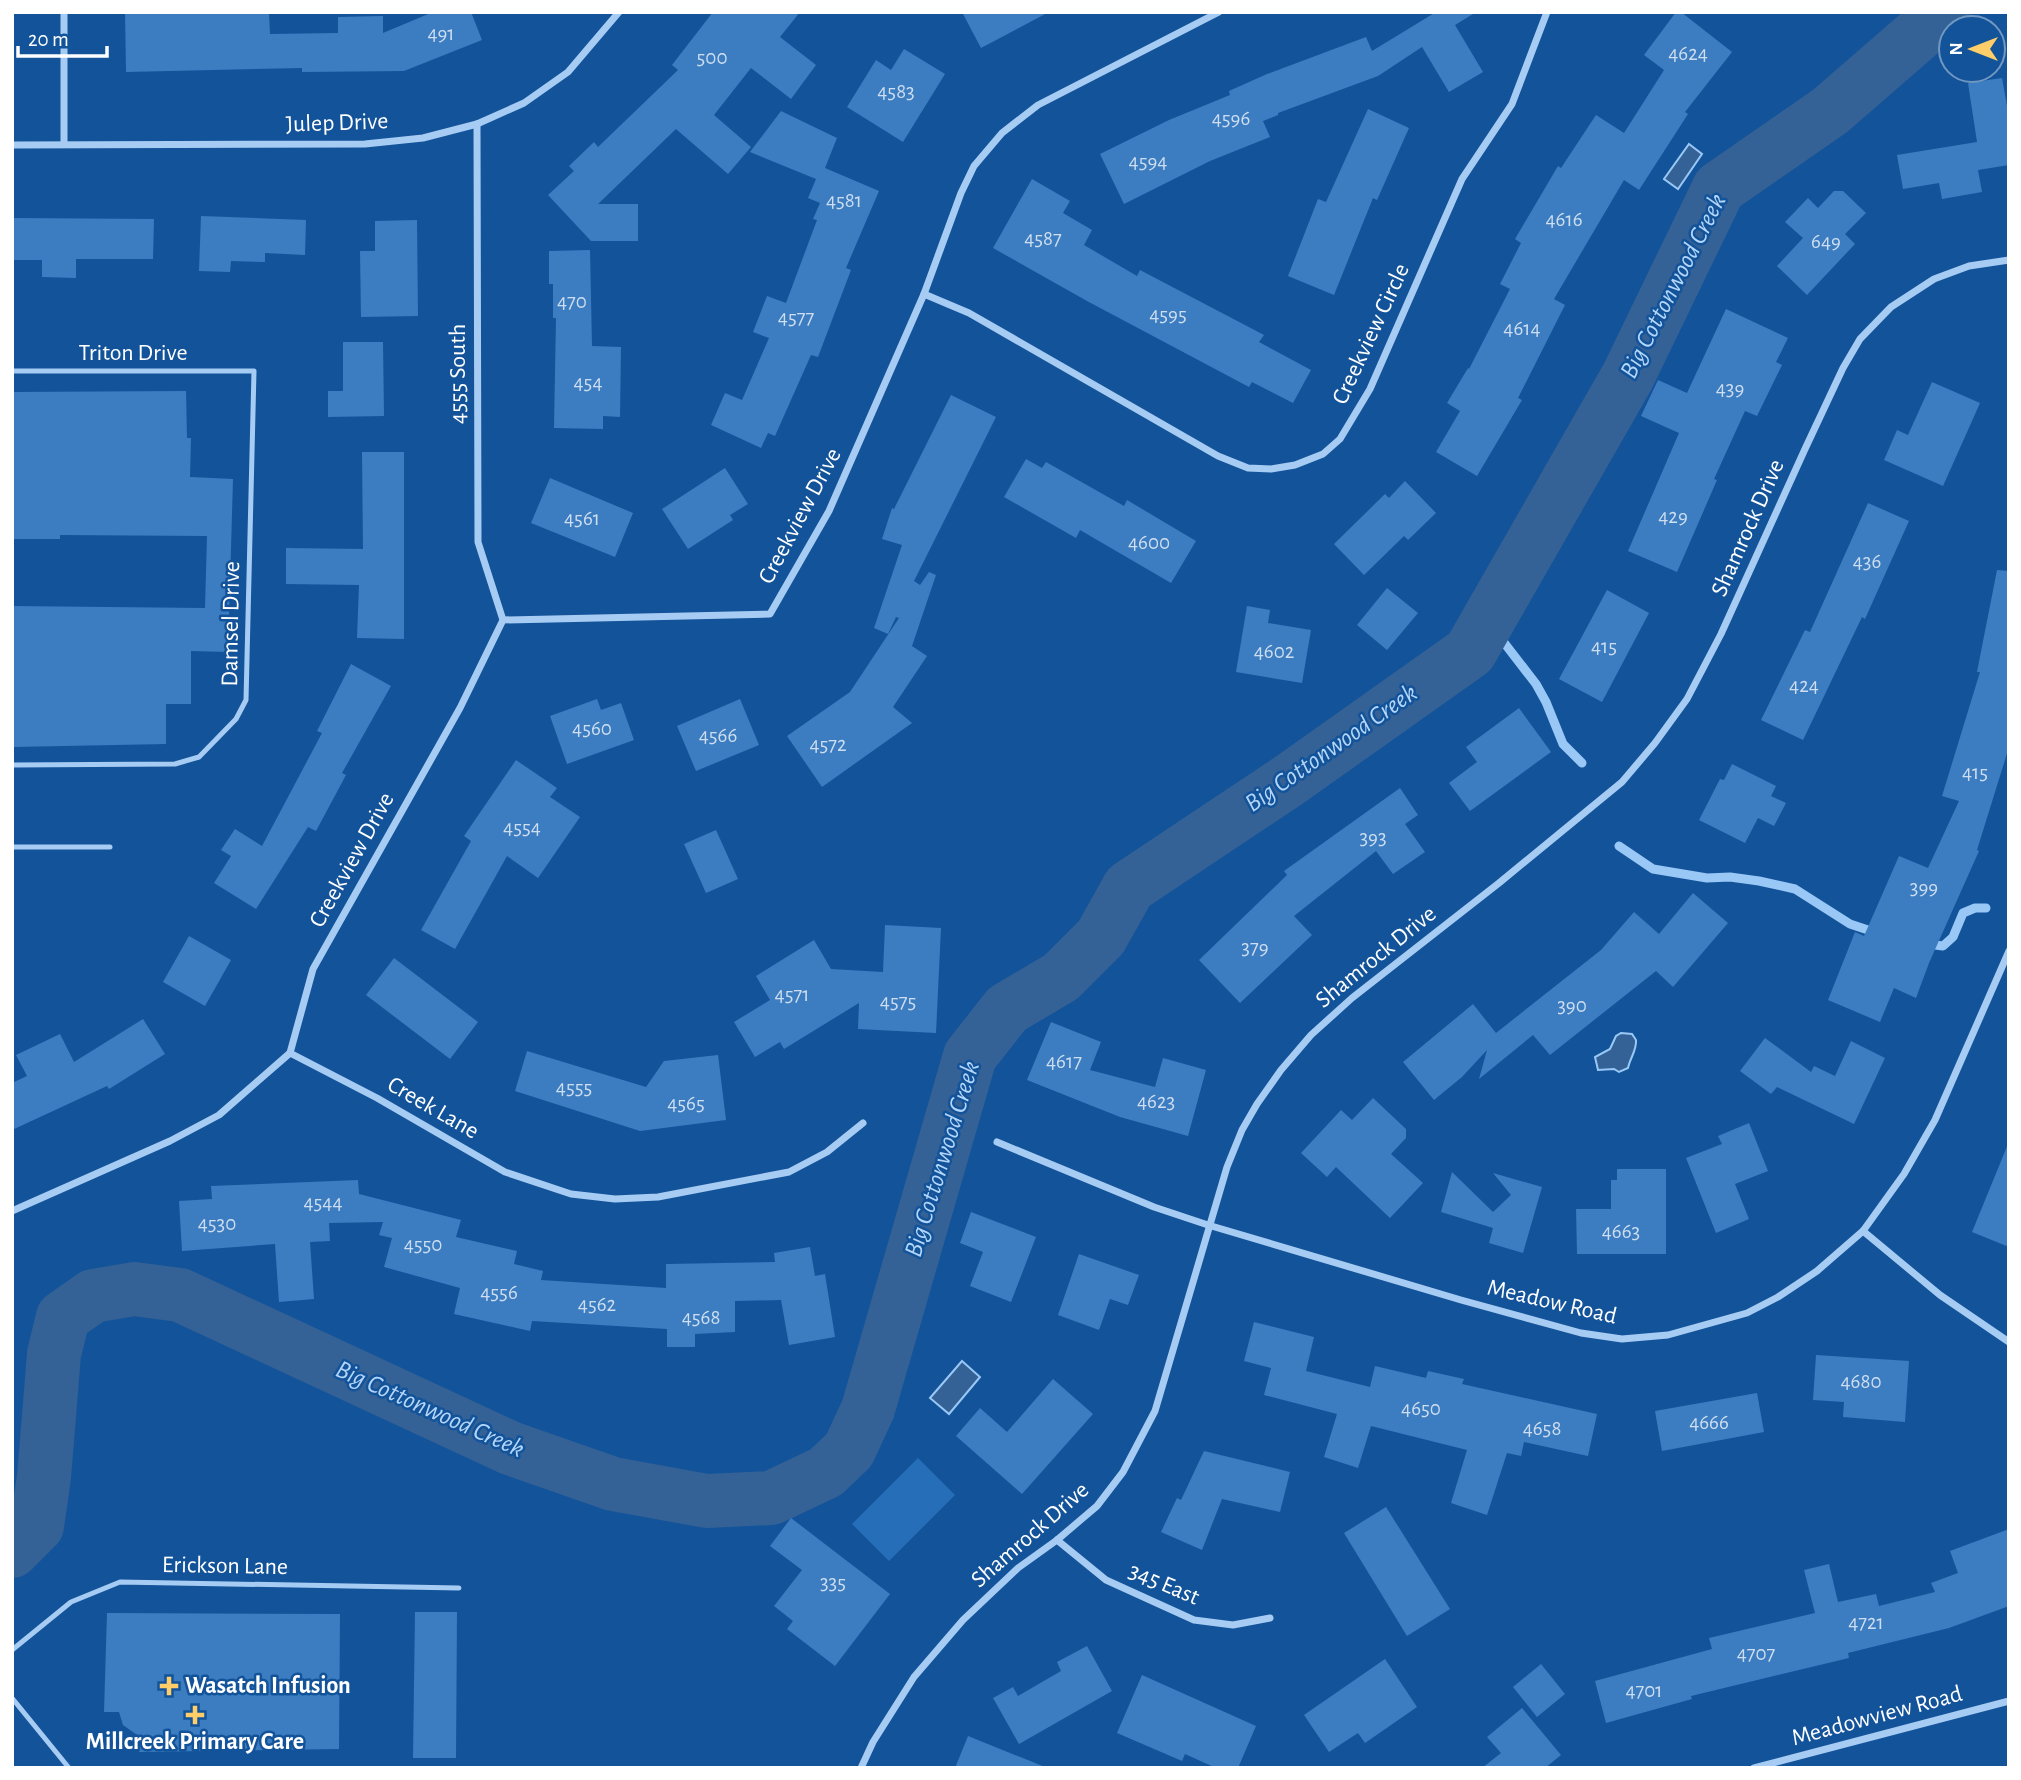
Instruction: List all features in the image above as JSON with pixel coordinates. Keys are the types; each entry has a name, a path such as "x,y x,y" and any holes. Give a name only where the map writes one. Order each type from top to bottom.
{"street":[{"path":"64,12 64,144"},
{"name":"Julep Drive","path":"12,145 365,144 423,138 477,124 524,103 568,72 619,12"},
{"name":"Creekview Drive","path":"290,1053 313,969 460,708 503,621 770,614 829,511 924,294 974,166 1002,133 1038,105 1219,12"},
{"name":"Creekview Circle","path":"924,294 969,313 1218,456 1248,468 1271,469 1295,465 1323,454 1340,439 1370,389 1462,179 1511,104 1547,12"},
{"name":"4555 South","path":"477,124 478,542 503,621"},
{"name":"Shamrock Drive","path":"861,1768 873,1742 914,1677 963,1620 1018,1567 1057,1540 1097,1506 1123,1472 1155,1411 1227,1167 1242,1130 1281,1070 1311,1035 1352,998 1622,782 1687,699 1721,634 1843,368 1860,339 1891,307 1934,279 1969,266 2009,260"},
{"name":"Meadow Road","path":"997,1142 1154,1207 1474,1304 1581,1333 1622,1339 1668,1335 1747,1313 1778,1297 1817,1271 1863,1231 1904,1174 1935,1119 2009,951"},
{"path":"12,1211 170,1141 219,1115 290,1053"},
{"name":"Creek Lane","path":"290,1053 377,1098 505,1172 571,1194 615,1199 657,1197 789,1172 827,1152 863,1123"},
{"path":"1863,1231 1940,1295 2009,1342"},
{"name":"345 East","path":"1057,1540 1106,1580 1194,1620 1233,1625 1270,1618"},
{"name":"Meadowview Road","path":"1754,1768 2009,1701"}],"lane":[{"name":"Triton Drive","path":"12,371 254,371"},
{"name":"Damsel Drive","path":"12,765 175,764 199,757 236,719 246,700 254,371"},
{"path":"12,847 110,847"},
{"name":"Erickson Lane","path":"12,1650 71,1602 120,1582 459,1588"},
{"path":"12,1698 69,1768"}],"shaded area":[{"path":"1689,144 1702,154 1678,189 1664,179"},
{"path":"1621,1033 1632,1034 1636,1040 1628,1068 1619,1072 1614,1069 1598,1070 1595,1057 1610,1049 1616,1036"},
{"path":"962,1361 980,1377 949,1414 930,1398"},
{"path":"918,1458 955,1495 889,1561 852,1524"}],"building":[{"path":"125,12 269,12 270,34 338,33 338,17 383,16 383,33 433,12 471,12 482,40 404,71 302,72 302,68 126,72"},
{"path":"713,12 800,12 780,37 816,65 791,99 751,68 714,115 751,147 728,174 676,129 598,204 638,204 638,241 591,241 548,195 574,171 569,166 594,142 598,147 678,70 672,65"},
{"path":"962,12 1049,12 981,48"},
{"path":"1436,12 1472,12 1473,14 1455,25 1483,72 1449,92 1422,47 1378,76 1263,121 1270,137 1210,161 1124,204 1100,154 1169,120 1230,95 1229,91 1267,74 1366,37 1372,51"},
{"path":"1676,12 1681,12 1732,52 1685,112 1688,114 1639,190 1624,180 1554,299 1565,305 1518,398 1522,400 1477,476 1436,452 1460,411 1447,403 1469,369 1510,289 1500,284 1521,243 1515,239 1558,166 1561,168 1596,115 1624,133 1664,70 1644,55"},
{"path":"904,49 945,74 903,142 847,107 876,60 891,70"},
{"path":"1968,84 2003,84 2009,117 2009,165 1978,170 1982,192 1942,199 1939,183 1903,189 1897,155 1977,142"},
{"path":"1368,109 1409,128 1377,200 1373,198 1334,295 1288,276 1318,199 1326,202"},
{"path":"781,111 837,138 825,168 879,191 846,268 851,270 818,357 811,355 775,436 768,433 761,448 711,425 725,393 742,400 769,338 753,332 767,296 786,303 817,220 813,219 820,203 808,198 816,179 750,152"},
{"path":"1032,179 1070,201 1063,213 1092,230 1084,245 1137,276 1140,270 1264,335 1259,342 1311,370 1293,403 1252,382 1249,387 993,248"},
{"path":"1834,191 1843,191 1866,213 1845,234 1855,244 1807,295 1777,266 1803,238 1785,222 1808,198 1818,208"},
{"path":"201,216 306,220 305,255 265,253 265,262 231,261 230,272 199,271"},
{"path":"12,218 154,219 153,259 76,259 76,278 42,277 42,260 12,260"},
{"path":"417,220 418,316 361,317 360,251 375,251 375,221"},
{"path":"590,250 592,346 621,347 620,417 603,416 603,429 554,428 556,318 553,318 553,284 549,284 549,251"},
{"path":"1726,309 1788,338 1776,362 1782,365 1757,416 1745,411 1677,572 1628,551 1679,433 1641,416 1658,380 1687,393"},
{"path":"343,342 383,342 384,416 328,417 328,391 343,391"},
{"path":"1932,382 1980,403 1943,486 1884,460 1897,430 1908,435"},
{"path":"186,391 187,438 191,438 190,477 233,479 228,652 191,651 191,704 166,704 166,744 12,747 12,606 205,608 207,536 60,535 60,539 12,539 12,392"},
{"path":"951,395 996,417 914,581 920,585 929,572 936,575 912,646 927,656 893,707 912,723 822,787 787,736 850,692 899,618 896,617 888,634 874,628 902,545 882,539 892,508 894,509"},
{"path":"362,452 404,452 404,639 357,638 359,585 286,584 286,548 363,549"},
{"path":"1026,459 1042,468 1046,462 1124,506 1127,500 1196,541 1171,583 1080,530 1076,538 1004,497"},
{"path":"725,468 748,504 730,515 733,520 688,549 662,509"},
{"path":"550,478 633,513 615,557 531,523"},
{"path":"1405,481 1436,513 1408,540 1404,536 1364,575 1334,544 1385,494 1389,498"},
{"path":"1868,503 1909,521 1865,619 1862,617 1803,740 1761,720 1805,630 1810,632"},
{"path":"1997,570 2009,571 2009,747 1977,850 1979,851 1916,998 1894,988 1880,1022 1828,1000 1855,932 1864,936 1899,856 1928,868 1959,801 1942,796 1980,672 1977,672"},
{"path":"1387,588 1418,613 1387,650 1357,625"},
{"path":"1607,590 1649,613 1602,702 1559,679"},
{"path":"1247,606 1270,610 1268,623 1311,630 1302,683 1236,672"},
{"path":"351,664 391,686 342,773 346,775 316,831 308,827 256,909 214,883 231,856 221,850 235,829 262,846 322,733 317,731"},
{"path":"597,699 601,710 621,703 634,740 567,764 550,716"},
{"path":"740,699 759,745 696,771 677,726"},
{"path":"1519,708 1551,752 1470,811 1449,783 1477,762 1466,747"},
{"path":"516,760 557,788 550,797 580,817 538,878 507,856 455,949 421,930 471,841 464,836"},
{"path":"1732,764 1776,786 1771,796 1786,803 1774,826 1758,818 1745,843 1699,820 1720,779 1724,780"},
{"path":"1400,788 1418,815 1405,824 1425,852 1393,874 1376,851 1294,916 1312,935 1240,1003 1199,960 1287,875 1284,871"},
{"path":"716,830 738,879 706,893 684,844"},
{"path":"1693,893 1728,923 1673,987 1656,971 1550,1055 1533,1035 1479,1079 1487,1050 1462,1077 1434,1100 1403,1062 1473,1004 1496,1033 1601,950 1634,912 1659,934"},
{"path":"885,925 941,928 936,1033 858,1029 859,1003 784,1049 780,1042 755,1057 734,1022 770,1000 756,976 814,940 831,969 883,972"},
{"path":"189,936 231,960 205,1006 163,982"},
{"path":"394,958 478,1022 450,1059 366,995"},
{"path":"143,1019 165,1054 109,1089 107,1086 12,1130 12,1083 27,1076 16,1055 60,1034 74,1062"},
{"path":"1051,1022 1101,1042 1090,1070 1155,1087 1163,1058 1206,1070 1188,1136 1120,1117 1027,1080"},
{"path":"1765,1038 1811,1072 1814,1066 1835,1076 1851,1041 1885,1058 1854,1124 1777,1087 1771,1094 1740,1071"},
{"path":"527,1051 646,1087 664,1061 718,1055 726,1120 640,1131 515,1091"},
{"path":"1373,1098 1406,1129 1406,1138 1391,1154 1423,1183 1390,1218 1336,1167 1327,1177 1301,1153 1341,1110 1352,1120"},
{"path":"1749,1123 1768,1171 1735,1184 1749,1219 1716,1233 1686,1158 1722,1144 1718,1136"},
{"path":"2009,1145 2009,1247 1972,1232"},
{"path":"1617,1169 1666,1169 1666,1254 1577,1254 1576,1209 1611,1209 1611,1180 1617,1180"},
{"path":"1452,1172 1493,1212 1511,1195 1493,1173 1542,1187 1523,1253 1489,1243 1493,1228 1441,1212"},
{"path":"358,1180 359,1194 461,1220 456,1237 517,1251 514,1264 543,1271 541,1280 666,1288 666,1264 775,1262 774,1253 810,1247 815,1276 825,1274 835,1337 789,1345 781,1300 735,1301 735,1332 695,1334 695,1347 667,1347 667,1329 532,1321 530,1331 454,1314 460,1288 384,1267 392,1238 379,1235 383,1222 329,1223 330,1241 310,1242 314,1299 279,1302 275,1244 182,1251 179,1201 212,1199 211,1186"},
{"path":"971,1212 1036,1237 1011,1302 970,1286 983,1252 960,1243"},
{"path":"1079,1254 1139,1275 1128,1305 1110,1299 1099,1330 1058,1315"},
{"path":"1254,1322 1314,1337 1306,1371 1370,1387 1375,1366 1426,1378 1428,1371 1464,1379 1462,1384 1597,1414 1588,1456 1524,1442 1521,1456 1507,1453 1487,1515 1451,1503 1467,1450 1371,1426 1358,1468 1324,1457 1337,1414 1264,1395 1271,1368 1244,1361"},
{"path":"1816,1355 1909,1361 1905,1422 1843,1417 1844,1402 1813,1400"},
{"path":"1053,1379 1093,1414 1022,1494 956,1436 980,1408 1007,1432"},
{"path":"1757,1393 1764,1432 1662,1451 1655,1411"},
{"path":"1204,1451 1290,1472 1280,1512 1222,1499 1202,1550 1161,1532 1177,1498 1181,1500"},
{"path":"1386,1507 1450,1609 1407,1636 1344,1533"},
{"path":"791,1518 890,1594 835,1666 787,1629 793,1621 774,1606 802,1570 770,1546"},
{"path":"2009,1529 2009,1606 1949,1628 1848,1653 1849,1658 1691,1696 1692,1699 1606,1723 1595,1681 1712,1649 1709,1638 1815,1613 1804,1570 1829,1564 1838,1602 1876,1594 1879,1606 1935,1592 1931,1583 1958,1573 1950,1551"},
{"path":"415,1612 457,1612 456,1758 413,1758"},
{"path":"107,1613 340,1614 339,1749 139,1752 140,1737 123,1725 119,1712 104,1712"},
{"path":"1087,1646 1112,1691 1019,1744 993,1698 1013,1687 1018,1696 1061,1671 1057,1662"},
{"path":"1385,1659 1417,1707 1365,1743 1358,1733 1329,1752 1304,1715"},
{"path":"1541,1664 1565,1694 1537,1717 1513,1687"},
{"path":"1142,1675 1256,1726 1238,1768 1216,1768 1185,1754 1182,1761 1117,1733"},
{"path":"1522,1708 1561,1755 1545,1768 1482,1768 1501,1753 1487,1737"},
{"path":"968,1736 1045,1767 1045,1768 955,1768"}],"waterway":[{"name":"Big Cottonwood Creek","path":"12,1551 37,1526 44,1477 54,1354 63,1317 93,1296 134,1289 180,1295 510,1448 613,1484 707,1501 771,1498 826,1472 849,1450 868,1409 970,1056 1007,1009 1061,977 1101,937 1129,887 1288,781 1470,652 1628,376 1719,188 1830,111 1944,12"},
{"path":"1485,626 1502,640 1536,684 1563,744 1582,763"},
{"path":"1619,846 1653,869 1707,878 1730,877 1759,881 1795,889 1850,924 1877,933"},
{"path":"1928,944 1943,946 1953,937 1963,913 1975,908 1986,908"}],"place":[{"name":"Wasatch Infusion","path":"169,1686"},
{"name":"Millcreek Primary Care","path":"195,1715"}]}
